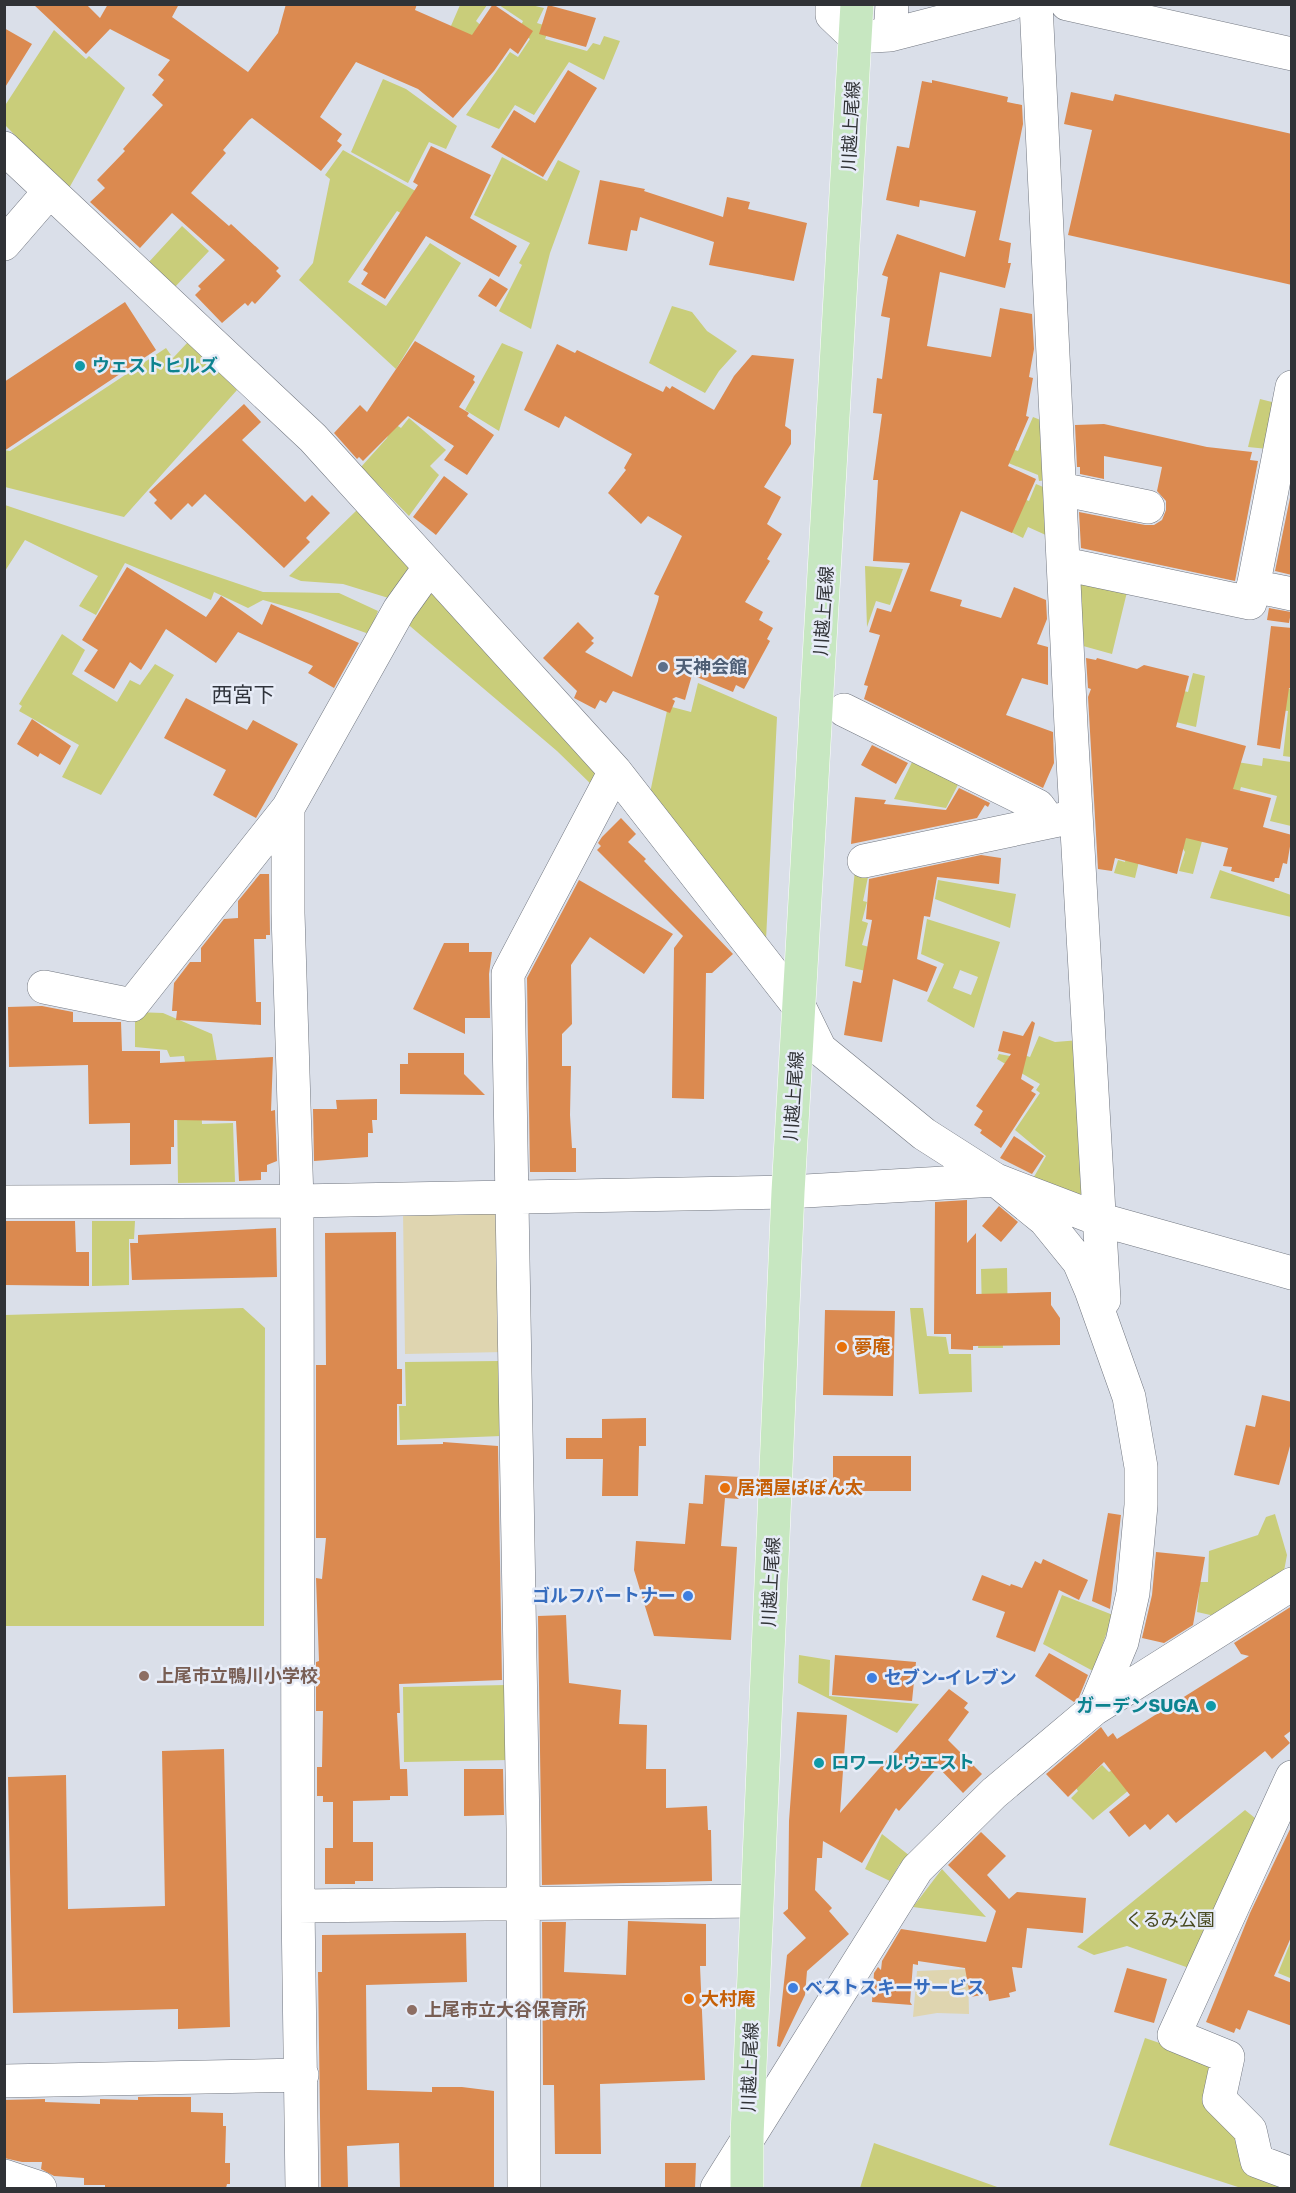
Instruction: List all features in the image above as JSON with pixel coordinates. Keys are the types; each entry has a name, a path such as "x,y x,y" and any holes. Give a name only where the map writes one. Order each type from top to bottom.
{"main road":[{"name":"川越上尾線","path":"747,2188 747,2136 788,1192 857,4"}],"street":[{"path":"832,4 832,15 855,37 891,20 1010,4"},
{"path":"1036,4 1064,564 1062,819 1082,879 1098,1219 1107,1328"},
{"path":"1067,4 1292,54"},
{"path":"4,148 313,438 615,771 800,1008 820,1049 924,1134 996,1180 1045,1220 1079,1262 1107,1328 1129,1397 1141,1467 1141,1505 1133,1593 1122,1642 1094,1709"},
{"path":"4,244 49,192"},
{"path":"1064,564 1250,603 1285,451 1292,387"},
{"path":"1060,489 1148,507"},
{"path":"44,987 132,1005 288,808 399,609 429,568"},
{"path":"1253,586 1292,594"},
{"path":"844,710 1062,819"},
{"path":"524,2188 508,974 615,771"},
{"path":"288,808 288,913 297,1201 298,1906 302,2188"},
{"path":"864,861 1062,819"},
{"path":"4,1202 297,1201 788,1192 996,1180 1098,1219 1292,1273"},
{"path":"717,2188 747,2136 917,1869 994,1793 1094,1709 1292,1584"},
{"path":"1292,1777 1174,2035 1228,2056 1219,2099 1250,2130 1257,2161 1292,2174"},
{"path":"298,1906 757,1901"},
{"path":"4,2081 302,2075"},
{"path":"4,2176 40,2188"}],"green space":[{"path":"460,5 487,5 476,21 485,29 464,60 441,49"},
{"path":"499,5 531,5 544,8 537,23 550,27 545,39 587,51 593,43 600,45 604,36 620,41 604,80 569,62 534,115 515,105 499,129 466,115 510,52 518,57 530,39 518,31 523,21"},
{"path":"54,30 86,59 89,56 125,88 68,190 5,125 4,107"},
{"path":"383,79 406,89 457,126 446,149 429,142 408,183 351,152"},
{"path":"343,150 474,224 406,216 397,211 348,282 386,306 430,243 461,263 396,369 299,280 313,263 330,179 325,175"},
{"path":"502,157 547,181 558,160 580,171 550,253 531,329 499,311 522,265 519,263 530,243 474,215"},
{"path":"182,226 209,251 174,288 148,263"},
{"path":"672,306 692,312 707,331 737,351 719,371 705,393 649,363"},
{"path":"188,342 237,390 124,517 5,487 4,450 10,451 166,348 173,358"},
{"path":"502,343 523,352 499,431 465,410"},
{"path":"1260,399 1276,403 1268,449 1248,447"},
{"path":"1033,417 1048,423 1047,480 1039,481 1038,475 1006,462 1012,449 1018,451"},
{"path":"409,418 446,450 430,466 439,475 409,516 361,467 387,438 393,423 401,428"},
{"path":"1036,484 1048,489 1048,536 1028,527 1023,538 1003,528 1016,496 1029,501"},
{"path":"5,505 263,592 339,593 378,611 369,634 310,613 263,600 248,608 214,592 211,600 125,563 96,615 79,606 98,576 25,540 5,571"},
{"path":"357,510 417,570 395,600 343,584 301,581 289,576"},
{"path":"865,566 903,569 890,605 876,601 867,627"},
{"path":"1074,575 1127,592 1112,654 1076,644"},
{"path":"431,590 602,778 595,788 557,751 404,621"},
{"path":"62,634 85,650 72,674 117,702 130,680 140,685 155,664 174,675 101,795 62,777 79,745 19,711 22,706 19,704"},
{"path":"1193,673 1205,676 1196,727 1172,721 1184,691 1188,692"},
{"path":"698,683 777,717 766,940 650,793 668,706 691,712"},
{"path":"1268,687 1291,689 1291,757 1283,756 1288,711 1265,708"},
{"path":"916,754 962,777 946,808 894,799"},
{"path":"1263,758 1291,762 1291,826 1270,821 1277,796 1241,787 1230,825 1231,761 1262,766"},
{"path":"1160,811 1207,823 1193,874 1179,871 1185,852"},
{"path":"1135,820 1148,824 1135,878 1114,873 1118,860 1125,862"},
{"path":"855,870 869,872 863,901 867,902 862,921 868,923 862,945 895,954 886,976 845,966"},
{"path":"1220,870 1291,895 1291,917 1210,898"},
{"path":"938,880 1016,894 1010,928 935,899"},
{"path":"927,919 1000,942 974,1028 927,1001 944,964 921,954","holes":["960,970 978,977 971,995 953,988"]},
{"path":"135,1012 163,1013 212,1034 217,1062 185,1062 184,1056 170,1057 167,1050 135,1047"},
{"path":"1039,1036 1055,1042 1080,1040 1087,1205 1031,1182 1046,1156 1015,1130 1040,1093 1036,1090 1040,1084 997,1059 999,1054 1020,1058 1021,1054 1030,1057"},
{"path":"201,1104 202,1124 233,1123 235,1182 178,1183 177,1105"},
{"path":"92,1221 135,1221 134,1239 129,1239 129,1285 92,1286"},
{"path":"1007,1268 1008,1326 1002,1327 1003,1348 978,1348 982,1313 981,1269"},
{"path":"243,1308 265,1328 264,1626 5,1626 5,1315"},
{"path":"910,1308 923,1308 927,1336 946,1337 949,1354 971,1354 972,1392 919,1394"},
{"path":"499,1361 501,1436 400,1440 399,1406 406,1406 405,1362"},
{"path":"1275,1514 1287,1555 1284,1571 1215,1616 1197,1612 1200,1582 1208,1582 1209,1551 1258,1535 1266,1517"},
{"path":"1062,1595 1113,1615 1093,1671 1043,1644"},
{"path":"799,1655 830,1660 829,1696 919,1704 897,1733 798,1683"},
{"path":"507,1685 509,1760 404,1762 403,1687"},
{"path":"1102,1765 1109,1772 1115,1768 1141,1780 1093,1820 1071,1798 1078,1791 1076,1788"},
{"name":"くるみ公園","path":"1245,1810 1260,1822 1189,1968 1127,1946 1094,1955 1077,1947"},
{"path":"882,1834 910,1856 899,1865 890,1881 865,1869"},
{"path":"942,1869 986,1917 913,1907"},
{"path":"1291,1941 1292,1975 1290,1978 1278,1973"},
{"path":"1145,2038 1209,2060 1291,2188 1241,2188 1109,2145"},
{"path":"874,2143 1000,2188 860,2188"}],"sand":[{"path":"502,1209 504,1352 405,1354 403,1211"},
{"path":"968,1969 969,2014 937,2013 913,2017 917,1971"}],"building":[{"path":"33,4 86,4 100,18 108,4 179,4 172,17 248,72 278,33 286,4 417,4 415,10 472,35 493,4 533,31 518,54 510,48 494,71 453,118 418,89 356,62 320,117 342,134 337,141 342,145 321,171 252,118 249,120 223,150 226,153 191,193 229,226 231,224 279,268 276,271 281,276 255,304 252,301 248,306 245,303 222,323 195,295 201,289 198,286 225,260 172,213 140,248 90,202 105,188 97,180 125,151 123,149 163,105 152,95 164,80 158,75 170,60 110,29 86,54"},
{"path":"548,5 596,18 586,47 539,34"},
{"path":"4,28 32,44 4,89"},
{"path":"568,70 597,88 543,177 491,147 514,110 535,123"},
{"path":"932,80 1008,97 1007,102 1022,105 1023,124 999,240 1011,243 1008,263 1011,263 1005,288 940,272 927,346 991,357 1000,308 1032,314 1034,349 1029,377 1033,378 1026,416 1029,417 1008,466 1036,479 1012,533 961,511 930,591 962,600 960,606 1001,618 1014,587 1046,600 1047,619 1037,644 1048,647 1048,685 1022,678 1006,715 1053,732 1054,763 1043,788 864,699 868,686 864,685 880,635 869,632 877,608 891,612 910,563 873,561 878,480 873,480 882,414 873,413 877,378 882,379 890,318 881,316 888,277 882,275 897,234 965,257 976,211 920,200 919,207 886,200 897,146 909,148 922,81 932,83"},
{"path":"1071,92 1113,101 1115,94 1292,134 1292,285 1068,235 1092,130 1064,124"},
{"path":"431,146 491,175 470,218 517,246 499,277 426,236 385,299 361,284 368,273 363,270 418,185 413,182"},
{"path":"600,180 645,189 644,191 723,217 727,197 750,202 748,209 807,223 794,281 709,265 714,242 640,217 637,231 631,230 627,251 588,244"},
{"path":"490,278 508,289 496,307 478,296"},
{"name":"ウェストヒルズ","path":"125,302 156,350 4,451 4,382"},
{"path":"415,341 475,376 473,380 475,382 459,407 469,413 467,416 494,435 467,475 444,460 454,446 408,416 363,461 359,457 357,459 334,433 360,405 367,412"},
{"path":"557,344 575,353 577,350 663,392 666,386 670,389 672,386 714,410 734,376 752,355 794,359 785,426 791,430 791,444 764,487 781,497 767,524 782,534 767,559 770,561 745,602 763,612 759,620 773,628 767,639 770,641 744,689 736,685 733,692 692,675 685,700 676,697 672,699 675,701 670,713 613,691 606,703 600,700 595,709 574,698 577,691 543,658 578,622 594,638 591,641 594,643 585,652 632,677 658,601 659,596 654,594 682,536 648,516 641,524 608,493 626,470 624,468 632,454 565,416 559,428 524,410"},
{"path":"244,404 261,422 242,440 305,502 312,495 330,513 306,538 310,542 284,568 205,494 192,507 188,503 171,520 154,503 157,500 149,492"},
{"path":"1104,424 1207,447 1252,452 1250,460 1258,461 1235,581 1081,548 1079,512 1154,525 1162,520 1166,510 1166,501 1157,491 1162,467 1104,456 1104,479 1080,474 1080,467 1077,467 1075,425"},
{"path":"444,476 468,494 436,535 413,517"},
{"path":"1292,488 1292,575 1275,571"},
{"path":"127,567 206,617 221,596 262,625 271,604 359,643 334,688 308,673 313,666 238,632 216,663 166,629 141,670 130,662 114,689 84,671 98,650 82,640"},
{"path":"1269,608 1291,612 1289,623 1267,620"},
{"path":"1271,626 1292,628 1292,689 1289,688 1280,749 1257,745"},
{"path":"1086,658 1096,660 1097,658 1137,669 1144,665 1189,676 1176,727 1246,746 1233,789 1271,798 1263,827 1292,835 1287,864 1283,863 1279,878 1275,878 1274,882 1231,871 1232,867 1223,866 1228,848 1186,838 1177,874 1115,858 1112,871 1098,869 1088,697 1091,689 1088,688"},
{"path":"186,698 247,730 253,720 298,744 256,818 213,795 226,770 164,738"},
{"path":"32,719 71,746 60,765 40,753 38,757 17,744"},
{"path":"872,745 908,763 896,784 861,765"},
{"path":"959,788 990,803 988,807 985,805 977,818 851,844 855,797 886,800 884,804 946,810"},
{"path":"621,818 636,834 628,842 733,954 712,973 706,973 704,1099 672,1098 674,948 683,936 597,850 601,846 598,843 602,837"},
{"path":"981,855 1001,858 999,884 937,877 930,917 924,916 917,959 937,967 927,992 893,979 882,1042 844,1035 853,981 861,983 872,920 866,919 869,879"},
{"path":"260,874 269,874 270,935 266,935 266,939 254,939 256,1002 261,1002 261,1025 176,1020 177,1011 172,1011 174,983 190,962 201,962 201,948 224,919 238,918 238,901"},
{"path":"579,880 673,934 644,974 590,937 571,965 572,1024 562,1034 562,1066 571,1066 570,1115 572,1148 576,1148 576,1172 530,1172 527,978"},
{"path":"444,943 469,943 469,952 492,952 489,974 490,1018 465,1018 465,1034 413,1009"},
{"path":"42,1006 73,1012 73,1022 121,1022 122,1051 160,1051 160,1063 273,1057 271,1111 275,1110 277,1161 267,1165 267,1172 261,1172 261,1180 239,1181 236,1121 174,1120 174,1147 171,1147 171,1164 130,1165 130,1123 89,1124 88,1065 9,1067 8,1007"},
{"path":"1032,1021 1035,1023 1021,1079 1034,1087 1031,1091 1036,1094 1001,1148 980,1133 982,1130 974,1125 983,1111 976,1106 1011,1054 998,1051 1003,1031 1023,1036"},
{"path":"408,1053 464,1053 464,1074 485,1095 400,1094 400,1064 408,1064"},
{"path":"377,1099 377,1120 372,1120 373,1133 368,1133 368,1157 314,1161 313,1109 337,1109 336,1100"},
{"path":"1014,1136 1044,1156 1032,1174 1000,1158"},
{"path":"967,1200 967,1243 976,1233 976,1294 1051,1292 1051,1305 1060,1318 1060,1345 973,1346 973,1350 951,1349 951,1334 934,1334 935,1202"},
{"path":"999,1206 1018,1222 1001,1242 982,1226"},
{"path":"4,1221 75,1221 76,1252 89,1252 89,1286 4,1285"},
{"path":"276,1228 277,1277 132,1280 130,1243 138,1243 138,1235"},
{"path":"396,1232 397,1369 402,1369 402,1404 397,1404 397,1445 443,1444 443,1442 498,1446 502,1680 399,1684 400,1713 397,1713 400,1769 407,1769 408,1796 390,1796 390,1800 353,1801 353,1842 373,1842 373,1881 355,1881 355,1884 325,1884 325,1848 333,1848 333,1802 323,1802 323,1796 317,1796 317,1767 322,1767 323,1711 316,1711 316,1662 319,1661 316,1578 322,1579 326,1538 316,1538 316,1365 326,1365 325,1233"},
{"path":"825,1310 895,1311 893,1396 823,1395"},
{"path":"1262,1395 1292,1402 1292,1439 1279,1485 1234,1475 1246,1425 1255,1427"},
{"path":"646,1418 646,1446 639,1446 638,1496 602,1496 603,1459 566,1459 566,1438 602,1438 602,1419"},
{"path":"833,1456 911,1456 911,1491 833,1491"},
{"path":"705,1475 741,1477 739,1499 725,1498 721,1546 737,1547 731,1640 654,1636 634,1570 636,1541 685,1544 689,1503 703,1504"},
{"path":"1108,1513 1121,1515 1110,1609 1092,1601"},
{"path":"1156,1552 1205,1557 1193,1625 1164,1643 1142,1638 1152,1595"},
{"path":"1043,1559 1088,1580 1079,1600 1059,1590 1035,1652 996,1637 1005,1612 972,1600 982,1575 1010,1586 1011,1584 1022,1588 1035,1561 1041,1564"},
{"path":"1292,1606 1292,1730 1284,1736 1290,1743 1272,1759 1265,1751 1176,1823 1168,1814 1150,1830 1145,1824 1129,1837 1109,1812 1130,1795 1104,1762 1068,1797 1046,1774 1101,1727 1108,1737 1113,1733 1117,1739 1249,1656 1241,1654 1234,1643"},
{"path":"566,1615 569,1683 621,1690 619,1724 647,1725 646,1769 666,1769 666,1808 707,1806 708,1830 711,1830 712,1881 542,1885 538,1616"},
{"path":"1049,1653 1088,1675 1079,1697 1074,1702 1035,1676"},
{"path":"835,1655 916,1662 912,1701 832,1695"},
{"path":"949,1689 968,1703 964,1708 969,1712 948,1740 982,1774 963,1793 938,1767 899,1811 896,1808 862,1863 823,1841 822,1858 817,1858 815,1890 832,1908 829,1911 849,1934 807,1971 805,1995 780,2047 777,2046 787,1955 806,1938 783,1913 788,1909 789,1821 797,1712 847,1715 840,1813"},
{"path":"224,1749 230,2027 178,2029 178,2009 13,2013 8,1777 66,1775 68,1909 165,1906 162,1751"},
{"path":"464,1769 503,1769 504,1815 464,1816"},
{"path":"1292,1825 1292,1935 1274,1976 1292,1983 1292,2026 1248,2010 1240,2030 1236,2028 1234,2033 1206,2022 1250,1913"},
{"path":"981,1832 1006,1856 987,1875 1009,1899 1017,1892 1086,1898 1083,1933 1027,1928 1022,1968 1012,1967 1016,1991 1009,1993 1010,1997 989,2001 988,1994 970,1997 965,1968 918,1961 918,1965 913,1964 910,2002 912,2005 872,2002 874,1973 878,1967 881,1970 882,1961 901,1929 986,1942 996,1911 948,1865"},
{"path":"628,1921 706,1924 706,1966 700,1966 705,2080 600,2084 601,2154 555,2154 554,2085 543,2085 542,1922 566,1922 564,1972 626,1975"},
{"path":"466,1933 467,1982 366,1985 367,2090 432,2092 432,2087 462,2087 494,2091 494,2188 400,2188 399,2143 347,2146 348,2188 321,2188 318,1972 322,1972 322,1935"},
{"path":"1127,1968 1167,1979 1154,2023 1114,2012"},
{"path":"138,2097 191,2097 191,2112 223,2113 223,2126 226,2126 225,2163 230,2163 230,2184 227,2184 226,2188 105,2188 105,2185 84,2185 84,2178 54,2176 41,2169 42,2162 22,2162 4,2158 4,2100 45,2099 45,2102 100,2104 100,2099 138,2100"},
{"path":"665,2163 696,2163 695,2188 665,2188"}],"place":[{"name":"ウェストヒルズ","path":"80,366"},
{"name":"天神会館","path":"663,667"},
{"name":"夢庵","path":"842,1347"},
{"name":"居酒屋ぽぽん太","path":"725,1488"},
{"name":"ゴルフパートナー","path":"688,1596"},
{"name":"上尾市立鴨川小学校","path":"144,1676"},
{"name":"セブン-イレブン","path":"872,1678"},
{"name":"ガーデンSUGA","path":"1211,1706"},
{"name":"ロワールウエスト","path":"819,1763"},
{"name":"ベストスキーサービス","path":"793,1988"},
{"name":"大村庵","path":"689,1999"},
{"name":"上尾市立大谷保育所","path":"412,2010"}],"district":[{"name":"西宮下","path":"243,695"}]}
